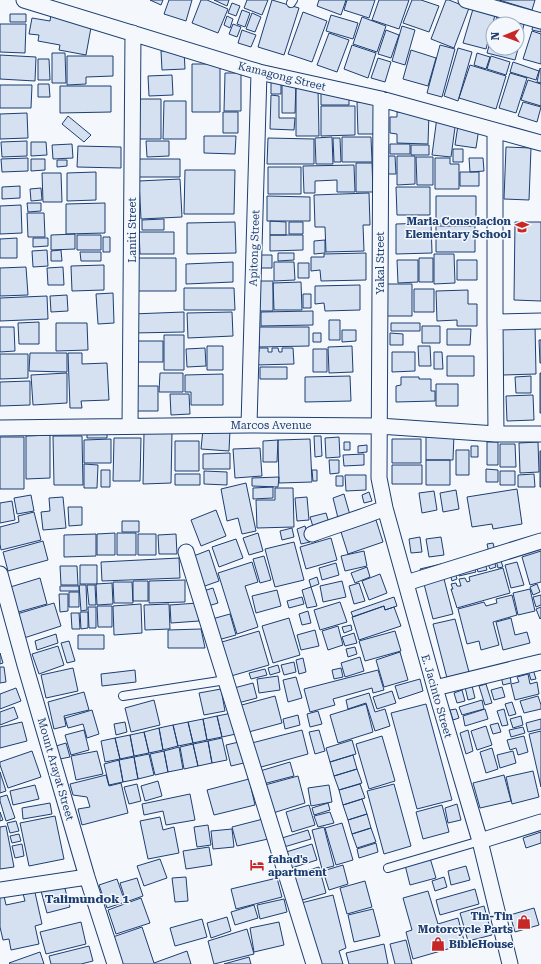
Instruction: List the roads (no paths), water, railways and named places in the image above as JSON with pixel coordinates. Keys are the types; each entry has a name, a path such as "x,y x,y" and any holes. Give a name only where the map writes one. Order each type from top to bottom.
{"street":[{"name":"Kamagong Street","path":"24,0 259,72 381,99 541,143"},
{"path":"466,0 541,21"},
{"name":"Laniti Street","path":"130,426 133,33"},
{"name":"Apitong Street","path":"249,425 259,72"},
{"name":"Yakal Street","path":"379,426 381,99"},
{"path":"495,131 496,434"},
{"path":"495,322 541,322"},
{"name":"Marcos Avenue","path":"0,428 249,425 379,426 496,434 541,434"},
{"name":"E. Jacinto Street","path":"379,426 379,478 385,508 435,688 480,841 510,964"},
{"path":"312,534 385,508"},
{"path":"406,583 541,541"},
{"path":"186,552 314,964"},
{"name":"Mount Arayat Street","path":"0,574 87,877 116,964"},
{"path":"435,688 541,662"},
{"path":"480,841 541,822"},
{"path":"0,890 87,877"}],"lane":[{"path":"123,696 226,680"},
{"path":"388,868 480,841"}],"place":[{"name":"Maria Consolacion Elementary School","path":"522,227"},
{"name":"fahad's apartment","path":"257,865"},
{"name":"Tin-Tin Motorcycle Parts","path":"524,922"},
{"name":"BibleHouse","path":"438,944"}],"district":[{"name":"Talimundok 1","path":"87,899"}]}
